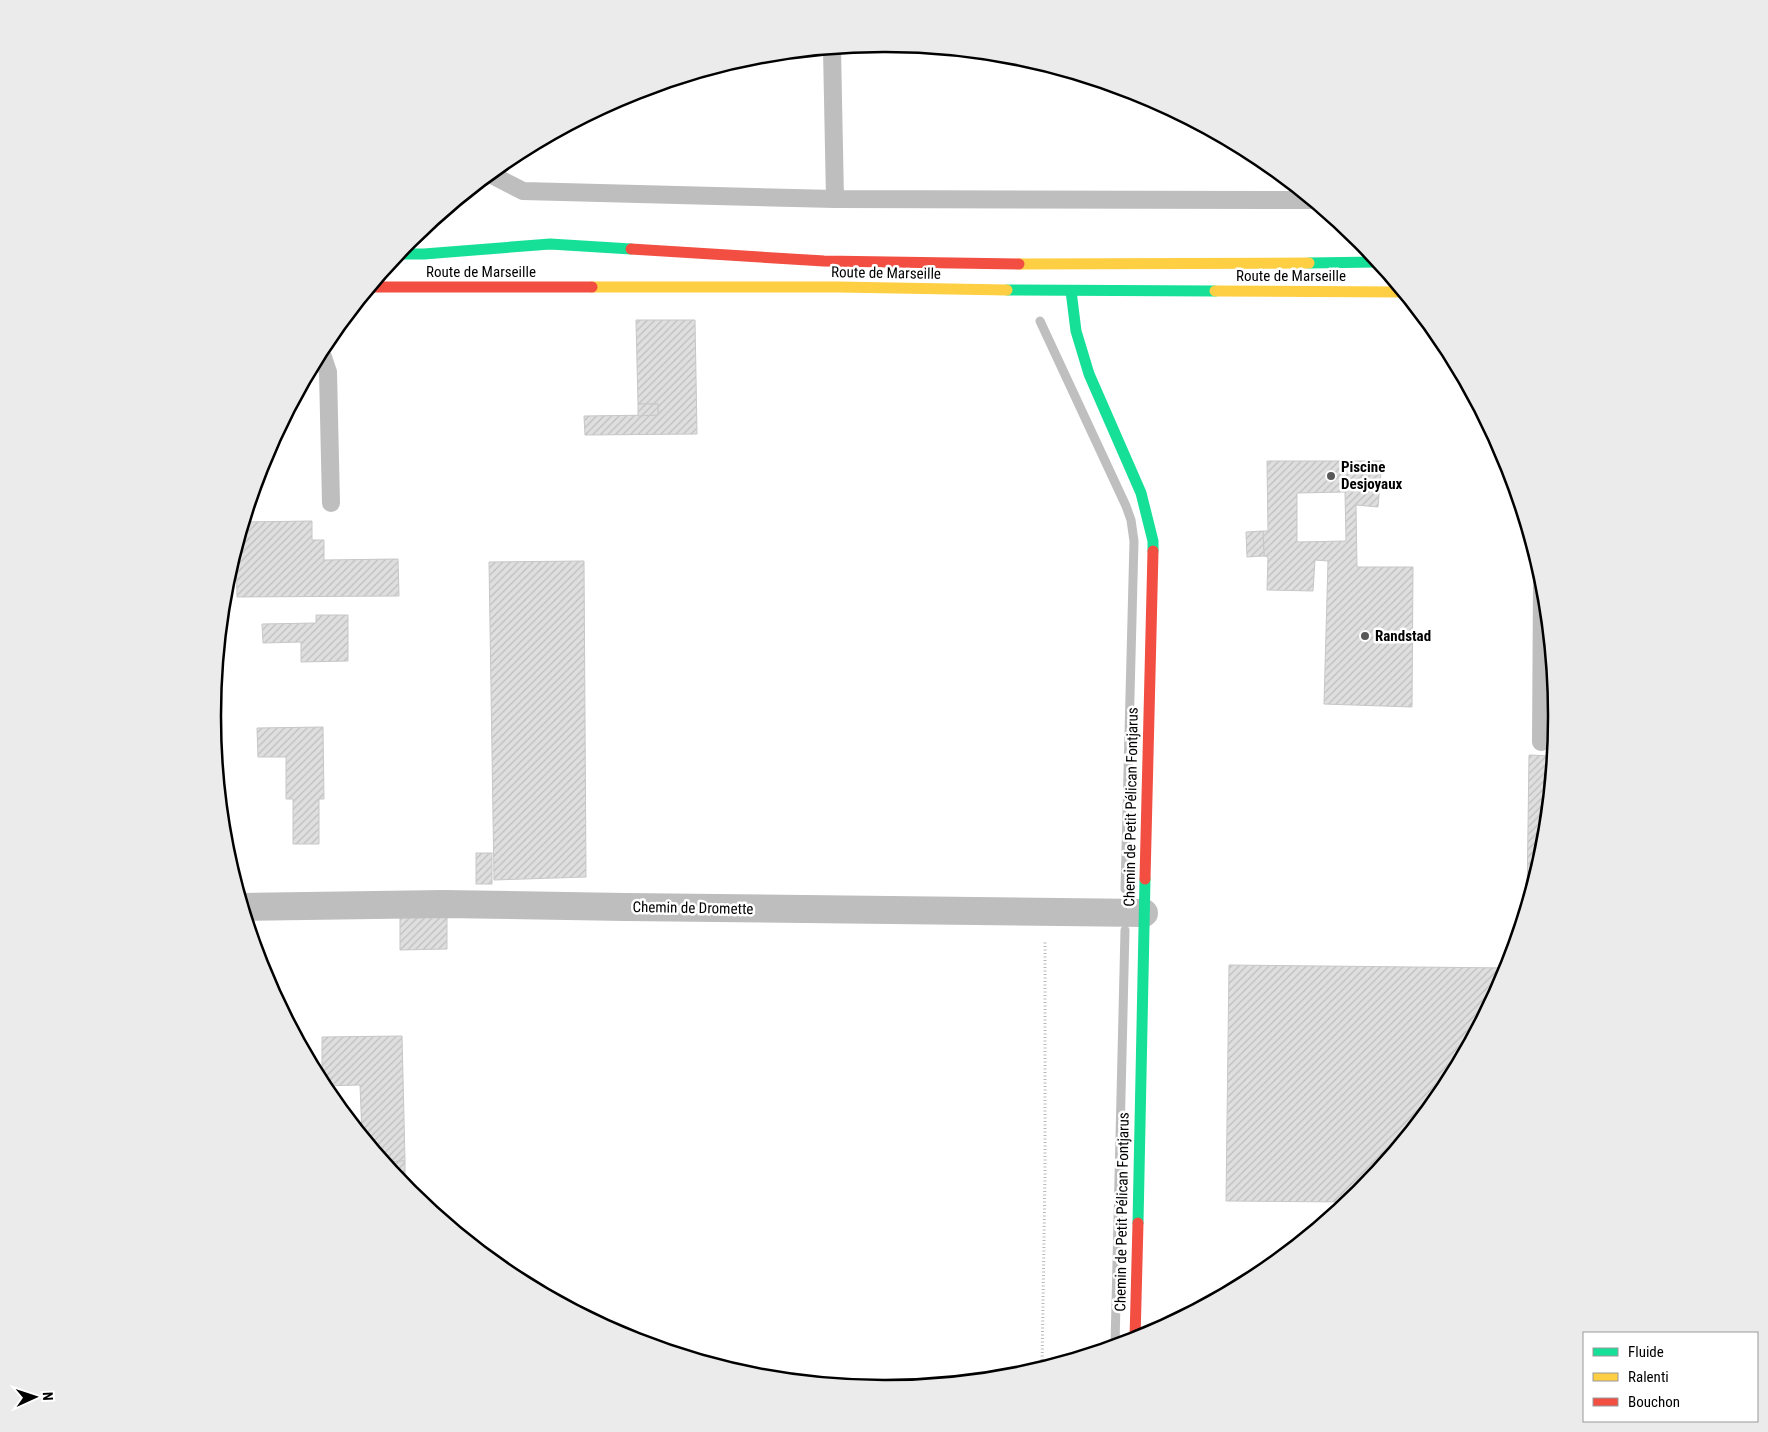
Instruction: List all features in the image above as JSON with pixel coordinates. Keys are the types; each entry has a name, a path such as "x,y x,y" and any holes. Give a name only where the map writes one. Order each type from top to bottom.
{"main road":[{"name":"Route de Marseille","path":"408,254 550,244 824,261 1072,265 1367,262"},
{"name":"Route de Marseille","path":"378,287 838,287 1071,291 1394,292"},
{"name":"Chemin de Petit Pélican Fontjarus","path":"1071,291 1076,331 1089,374 1141,493 1153,541 1135,1330"}],"street":[{"name":"Chemin de Dromette","path":"249,907 443,904 1144,913"}],"lane":[{"path":"832,55 835,199"},
{"path":"497,178 523,191 835,199 1300,200"},
{"path":"324,360 328,372 331,503"},
{"path":"1541,742 1542,627"}],"path":[{"path":"1042,1360 1045,1175 1045,912"}],"building":[{"path":"636,320 695,320 697,434 585,435 584,416 658,415 658,404 638,404"},
{"path":"638,404 658,404 658,415 638,416"},
{"path":"1267,461 1382,461 1378,507 1356,505 1357,567 1413,567 1412,707 1324,704 1328,561 1315,560 1313,591 1267,590 1268,557 1264,556 1263,531 1268,531","holes":["1345,492 1346,541 1297,542 1297,493"]},
{"path":"312,521 312,540 324,540 324,560 398,559 399,596 237,597 236,572 250,522"},
{"path":"1263,531 1264,556 1247,557 1246,532"},
{"path":"584,561 586,877 494,880 489,562"},
{"path":"316,615 348,615 348,661 301,662 301,642 263,643 262,624 316,623"},
{"path":"323,727 324,799 319,799 319,844 293,844 293,799 286,799 286,757 258,757 257,728"},
{"path":"1529,755 1546,756 1542,803 1527,878"},
{"path":"476,853 492,853 492,884 476,884"},
{"path":"400,917 447,917 447,949 400,950"},
{"path":"1229,965 1498,968 1459,1048 1436,1085 1383,1153 1335,1202 1226,1201"},
{"path":"402,1036 405,1161 393,1162 362,1124 360,1085 332,1085 322,1069 322,1037"},
{"path":"405,1161 405,1174 393,1162"}],"waterway":[{"path":"1040,321 1131,520 1134,541 1125,889"},
{"path":"1115,1337 1125,930"}],"traffic: fast":[{"path":"408,254 550,244 631,249"},
{"path":"1309,263 1367,262"},
{"path":"1007,290 1215,291"},
{"path":"1071,291 1076,331 1089,374 1141,493 1153,541 1153,551"},
{"path":"1138,1223 1145,879"}],"traffic: slow":[{"path":"1019,264 1309,263"},
{"path":"592,287 838,287 1007,290"},
{"path":"1215,291 1394,292"}],"traffic: jam":[{"path":"631,249 824,261 1019,264"},
{"path":"378,287 592,287"},
{"path":"1145,879 1153,551"},
{"path":"1135,1330 1138,1223"}],"place":[{"name":"Piscine Desjoyaux","path":"1331,476"},
{"name":"Randstad","path":"1365,636"}]}
